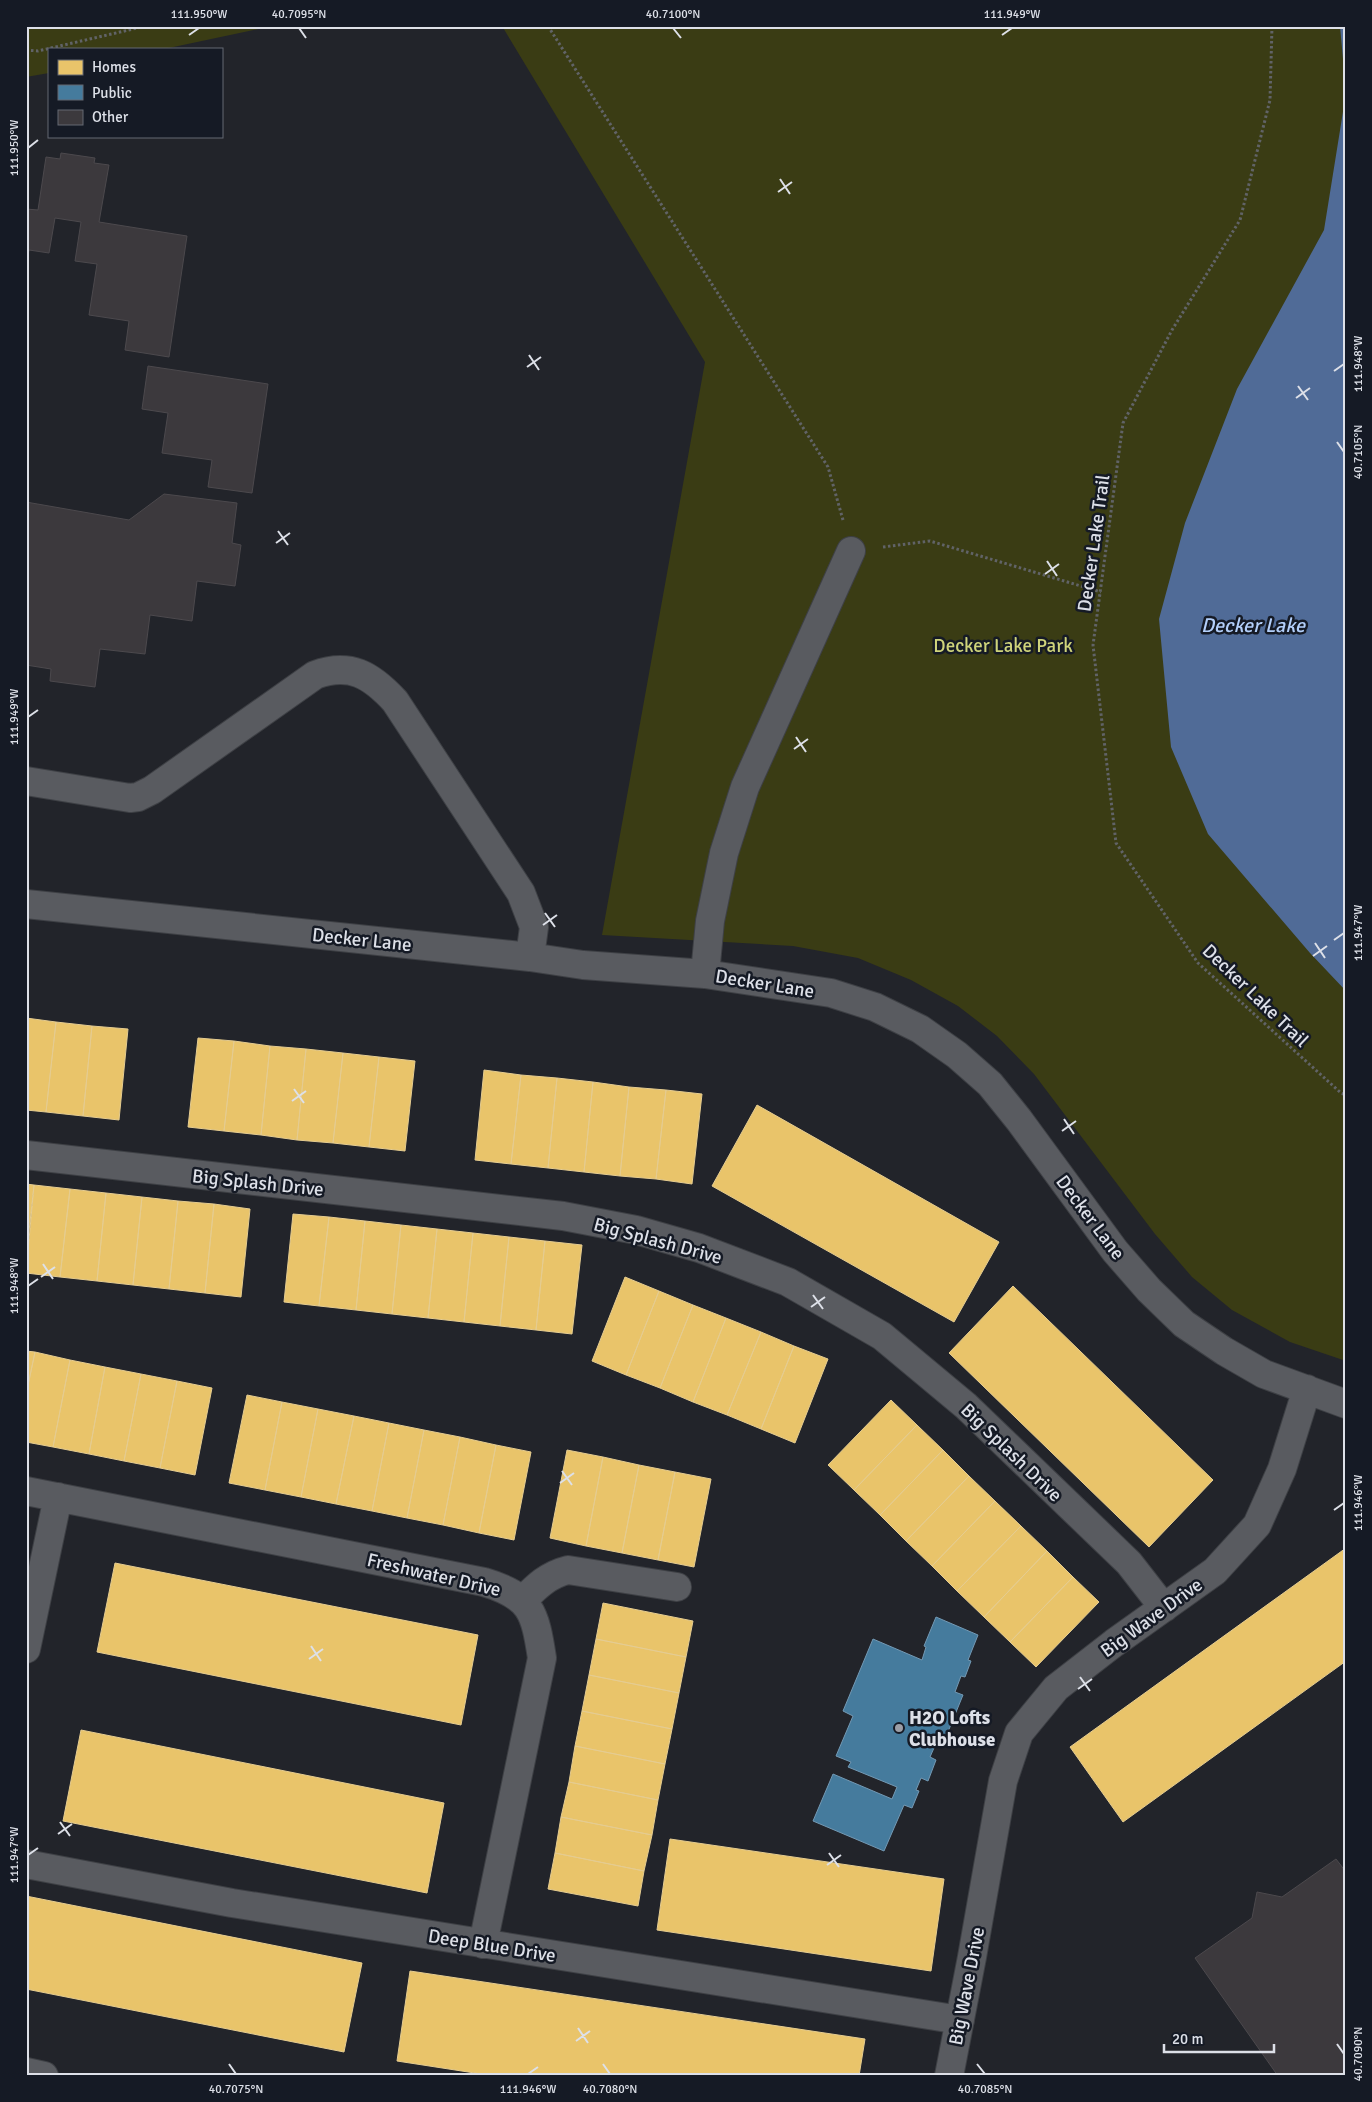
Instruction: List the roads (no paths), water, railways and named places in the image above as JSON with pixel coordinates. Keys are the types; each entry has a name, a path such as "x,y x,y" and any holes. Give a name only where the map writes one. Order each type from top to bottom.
{"street":[{"path":"704,974 710,921 724,853 745,787 851,551"},
{"path":"26,781 138,797 152,790 314,675 330,670 348,670 366,675 382,686 395,701 521,893 534,926 530,957"},
{"name":"Decker Lane","path":"26,904 530,957 583,965 704,974 831,993 875,1007 920,1030 957,1055 990,1084 1019,1120 1115,1251 1149,1290 1184,1324 1224,1351 1264,1374 1346,1404"},
{"name":"Big Splash Drive","path":"26,1155 563,1216 636,1230 690,1246 788,1282 882,1336 966,1406 1129,1563 1164,1608"},
{"name":"Big Wave Drive","path":"949,2076 1003,1781 1019,1733 1056,1688 1114,1642 1215,1571 1257,1525 1282,1469 1306,1389"},
{"name":"Freshwater Drive","path":"26,1491 484,1582 505,1588 523,1600 537,1625 542,1658 483,1944"},
{"path":"26,1649 58,1497"},
{"path":"523,1600 541,1582 554,1574 568,1570 677,1587"},
{"name":"Deep Blue Drive","path":"26,1864 232,1903 960,2020"},
{"path":"26,2072 44,2076"}],"water":[{"path":"1340,26 1346,26 1346,92"},
{"name":"Decker Lake","path":"1346,93 1346,991 1310,953 1208,834 1171,747 1159,619 1185,523 1237,389 1324,230"}],"place":[{"name":"H2O Lofts Clubhouse","path":"899,1728"}],"park label":[{"name":"Decker Lake Park","path":"1003,645"}]}
